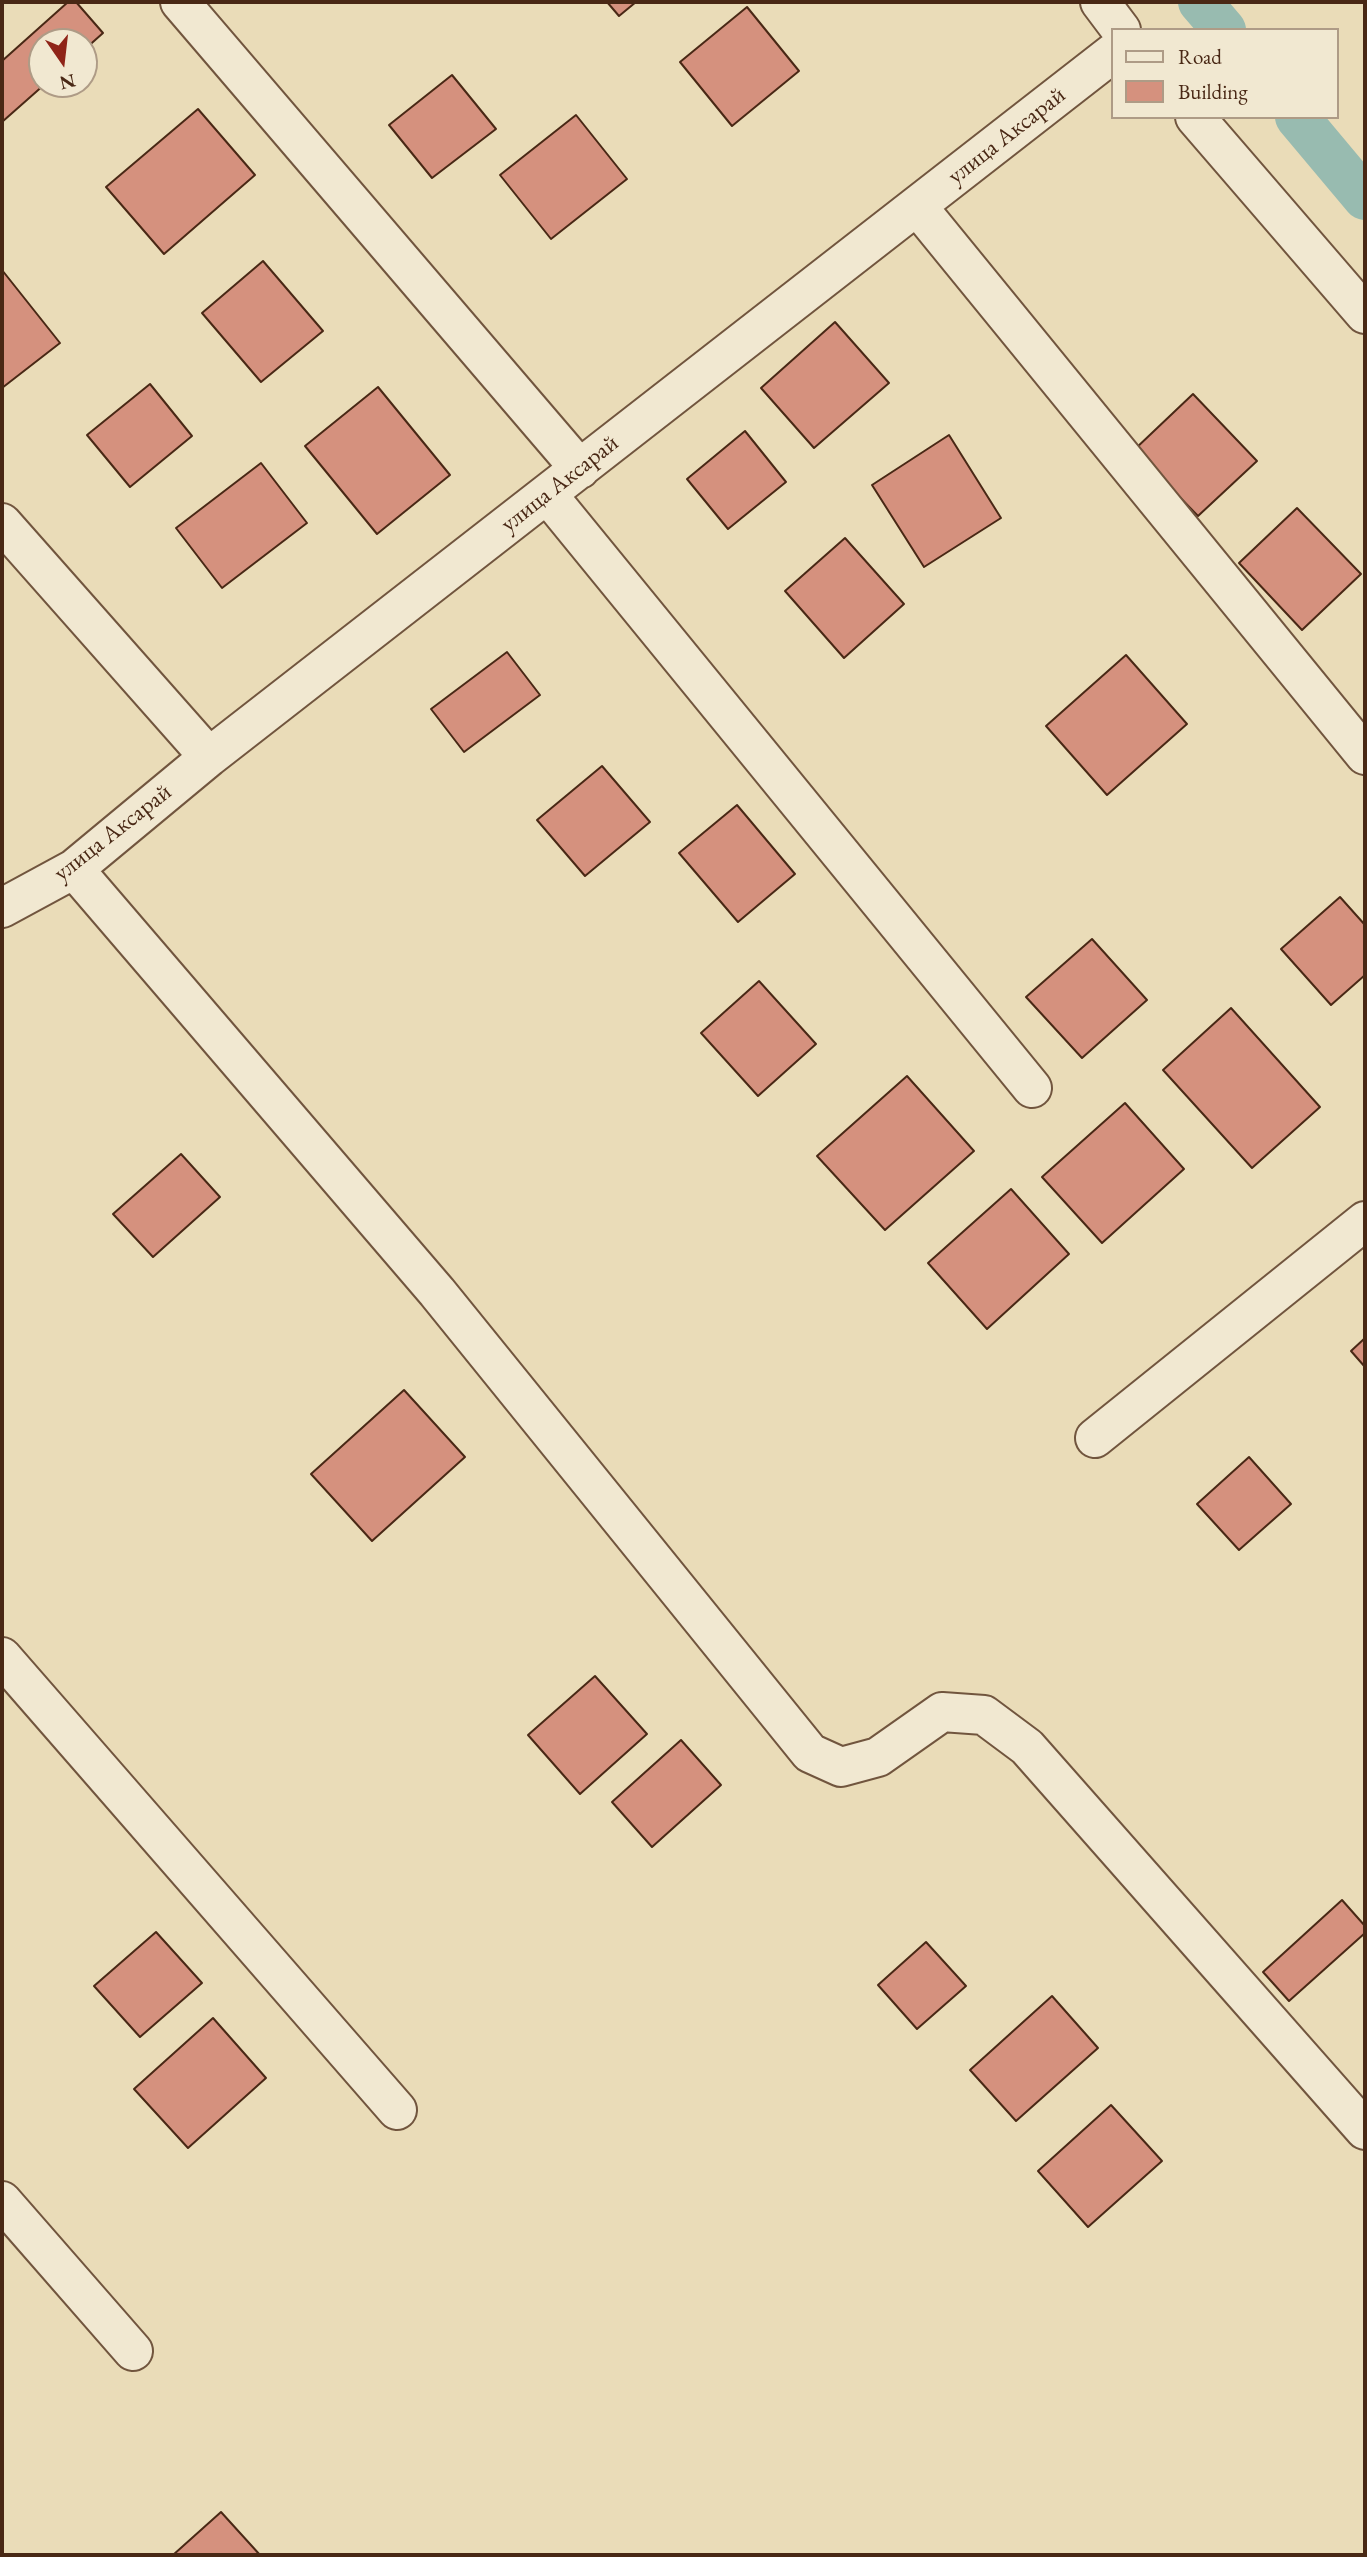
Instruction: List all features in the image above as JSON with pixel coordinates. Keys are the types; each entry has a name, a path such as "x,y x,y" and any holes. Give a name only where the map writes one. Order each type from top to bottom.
{"street":[{"path":"180,2 580,469"},
{"path":"1100,2 1120,28"},
{"name":"улица Аксарай","path":"2,908 74,869 209,757 1112,54"},
{"path":"1197,119 1365,314"},
{"path":"917,206 1365,755"},
{"path":"547,494 1032,1088"},
{"path":"2,523 209,757"},
{"path":"74,869 437,1292 810,1753 841,1767 878,1757 942,1712 984,1715 1027,1747 1365,2130"},
{"path":"1095,1438 1365,1221"},
{"path":"2,1657 397,2110"},
{"path":"2,2201 133,2351"}],"building":[{"path":"68,2 76,2 103,33 98,37 98,28 39,28"},
{"path":"607,2 636,2 619,16"},
{"path":"747,7 799,71 732,126 680,62"},
{"path":"28,38 29,98 2,122 2,61"},
{"path":"452,75 496,129 432,178 389,125"},
{"path":"198,109 255,175 164,254 106,187"},
{"path":"576,115 627,179 551,239 500,175"},
{"path":"263,261 323,331 261,382 202,313"},
{"path":"2,270 60,343 2,388"},
{"path":"835,322 889,383 814,448 761,388"},
{"path":"150,384 192,436 130,487 87,435"},
{"path":"378,387 450,475 377,534 305,446"},
{"path":"1193,394 1257,461 1198,516 1134,450"},
{"path":"745,431 786,482 728,529 687,479"},
{"path":"949,435 1001,518 924,567 872,485"},
{"path":"261,463 307,523 222,588 176,528"},
{"path":"1297,508 1361,574 1302,630 1239,563"},
{"path":"845,538 904,604 844,658 785,591"},
{"path":"507,652 540,695 464,752 431,709"},
{"path":"1126,655 1187,724 1107,795 1046,726"},
{"path":"602,766 650,822 585,876 537,820"},
{"path":"737,805 795,874 738,922 679,853"},
{"path":"1340,897 1365,925 1365,975 1331,1005 1281,949"},
{"path":"1092,939 1147,1000 1082,1058 1026,997"},
{"path":"759,981 816,1044 758,1096 701,1033"},
{"path":"1231,1008 1320,1107 1252,1168 1163,1070"},
{"path":"907,1076 974,1151 885,1230 817,1156"},
{"path":"1125,1103 1184,1169 1102,1243 1042,1177"},
{"path":"181,1154 220,1197 153,1257 113,1214"},
{"path":"1011,1189 1069,1254 987,1329 928,1263"},
{"path":"1365,1338 1365,1367 1351,1351"},
{"path":"404,1390 465,1457 372,1541 311,1474"},
{"path":"1249,1457 1291,1504 1239,1550 1197,1504"},
{"path":"595,1676 647,1734 580,1794 528,1735"},
{"path":"681,1740 721,1785 652,1847 612,1802"},
{"path":"1342,1900 1365,1926 1365,1933 1289,2001 1263,1972"},
{"path":"156,1932 202,1983 140,2037 94,1986"},
{"path":"926,1942 966,1986 917,2029 878,1985"},
{"path":"1052,1996 1098,2048 1016,2121 970,2070"},
{"path":"213,2018 266,2078 188,2148 134,2089"},
{"path":"1111,2105 1162,2161 1088,2227 1038,2171"},
{"path":"221,2512 260,2555 173,2555"}],"waterway":[{"path":"1200,2 1222,28"},
{"path":"1299,119 1365,198"}]}
